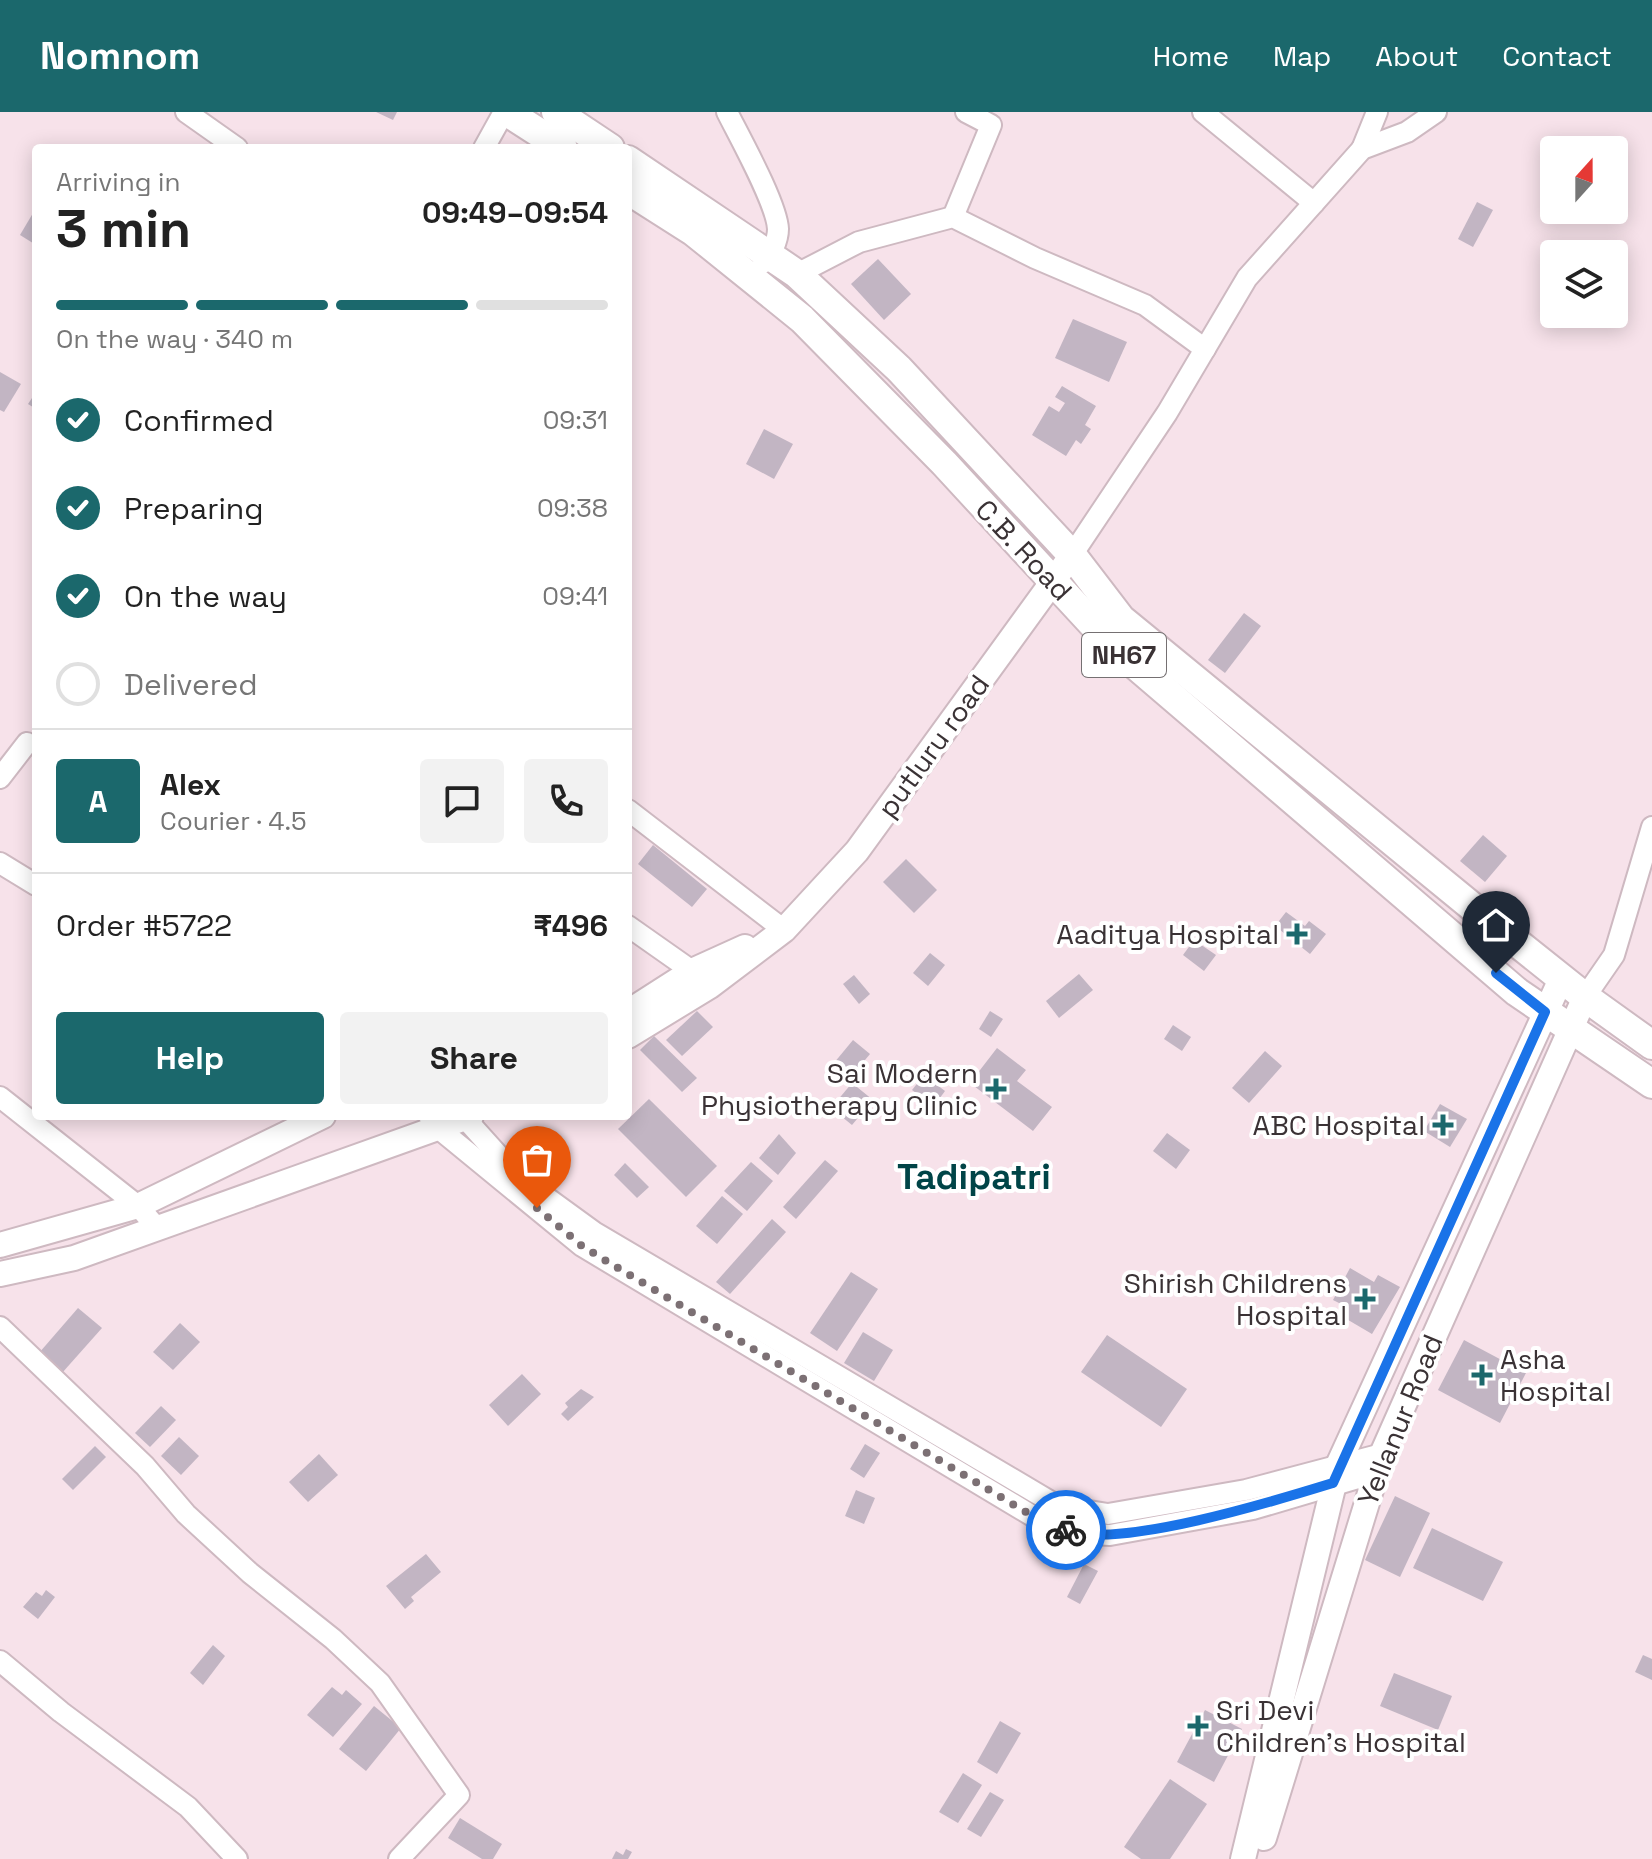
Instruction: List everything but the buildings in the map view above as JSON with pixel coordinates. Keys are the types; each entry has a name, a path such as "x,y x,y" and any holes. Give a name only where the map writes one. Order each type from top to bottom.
{"highway":[{"path":"505,112 557,144"},
{"path":"556,112 604,144"},
{"name":"NH67","path":"632,163 797,274 899,369 1072,555 1121,619 1561,979 1652,1045"},
{"name":"C.B. Road","path":"632,193 694,232 802,319 944,463 1112,645 1517,992 1652,1084"}],"main road":[{"name":"putluru road","path":"784,930 857,851 1072,555"},
{"path":"632,1009 692,971 784,930"},
{"path":"632,1034 710,986 784,930"},
{"path":"1243,1859 1336,1473 1561,979"},
{"name":"Yellanur Road","path":"1257,1859 1378,1463 1585,997"},
{"path":"0,1245 138,1206 315,1120"},
{"path":"0,1274 74,1258 158,1229 433,1122"}],"street":[{"path":"186,112 231,144"},
{"path":"486,144 505,112"},
{"path":"727,112 759,175 778,229 770,256 749,277"},
{"path":"953,217 991,125 966,112"},
{"path":"1203,112 1314,203"},
{"path":"1072,555 1167,413 1247,278 1362,149 1377,112"},
{"path":"1362,149 1407,132 1436,112"},
{"path":"797,274 859,242 953,217 1035,258 1145,305 1205,349"},
{"path":"0,778 32,742"},
{"path":"632,813 784,930"},
{"path":"1585,997 1614,955 1652,827"},
{"path":"0,863 32,883"},
{"path":"632,929 692,971"},
{"path":"0,1097 138,1206 158,1229"},
{"path":"469,1120 517,1176 594,1232 1058,1506 1108,1514 1378,1463"},
{"path":"433,1122 582,1246 1041,1521 1073,1533 1110,1535 1253,1509 1336,1473"},
{"path":"0,1327 145,1466 186,1514 380,1683 459,1795 399,1859"},
{"path":"0,1661 61,1712 188,1807 237,1859"}],"way so far":[{"path":"537,1208 582,1246 787,1371 1041,1521 1066,1530"}],"place":[{"name":"Aaditya Hospital","path":"1297,934"},
{"name":"Sai Modern Physiotherapy Clinic","path":"996,1089"},
{"name":"ABC Hospital","path":"1443,1125"},
{"name":"Shirish Childrens Hospital","path":"1365,1299"},
{"name":"Asha Hospital","path":"1482,1375"},
{"name":"Sri Devi Children's Hospital","path":"1198,1726"}],"district":[{"name":"Tadipatri","path":"974,1176"}],"route":[{"path":"1066,1530 1110,1535 1253,1509 1333,1483 1339,1463 1545,1012 1496,973"}]}
